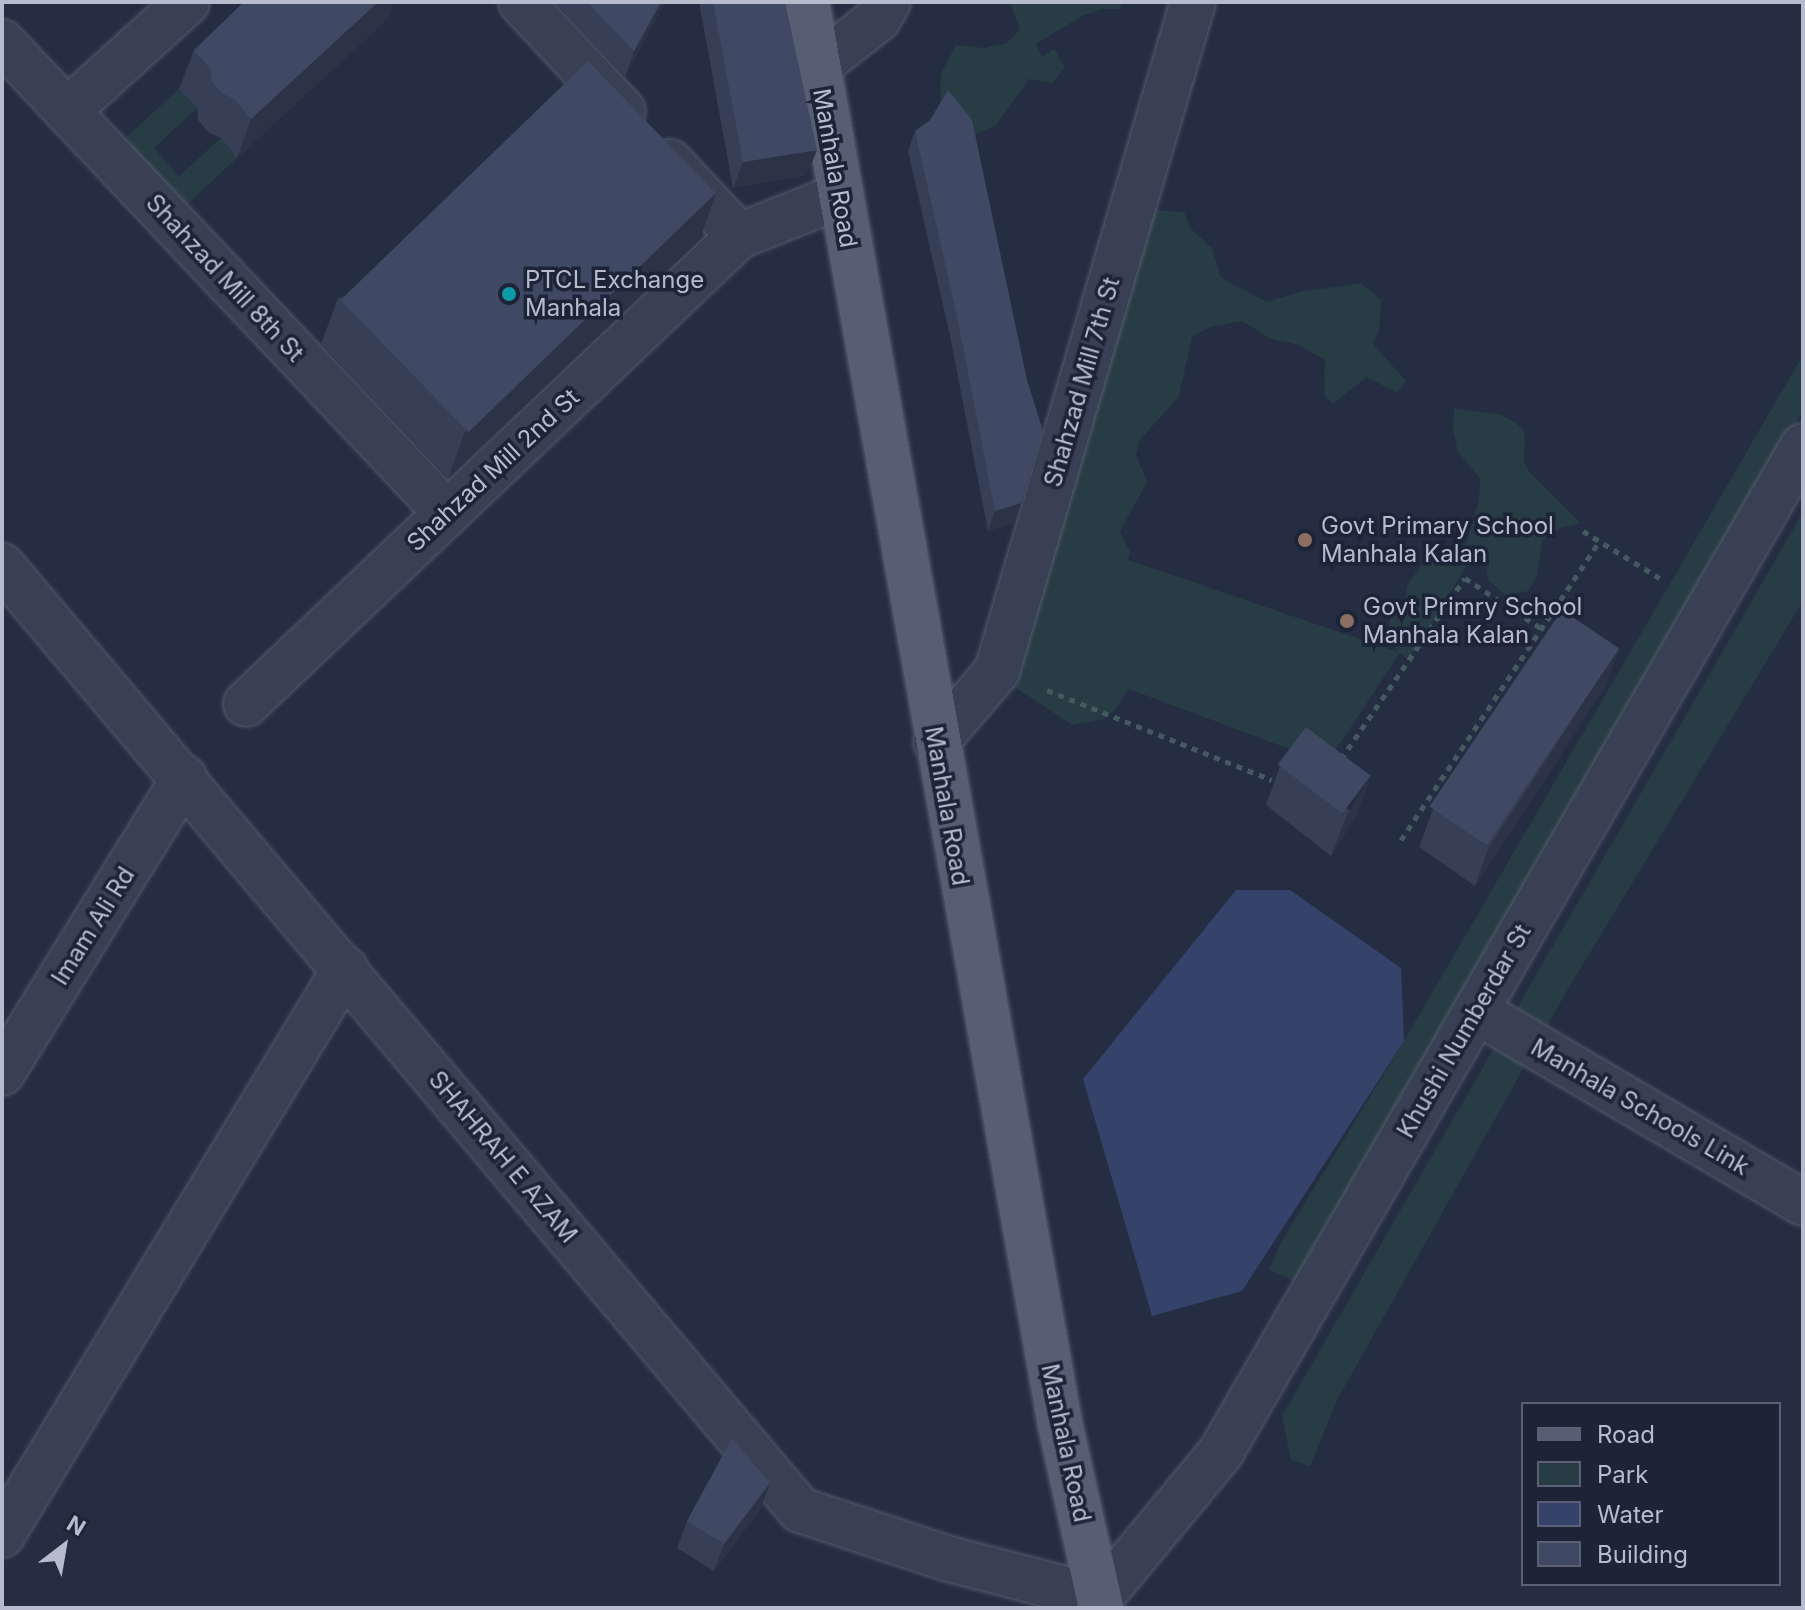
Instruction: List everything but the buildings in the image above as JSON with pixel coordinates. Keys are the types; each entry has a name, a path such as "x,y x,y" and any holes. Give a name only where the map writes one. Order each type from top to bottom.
{"main road":[{"name":"Manhala Road","path":"807,2 936,742 1060,1424 1100,1603"}],"street":[{"path":"67,111 187,2"},
{"path":"521,2 739,236 840,196"},
{"path":"818,66 878,19 888,2"},
{"name":"Shahzad Mill 7th St","path":"936,742 997,671 1193,2"},
{"name":"Shahzad Mill 8th St","path":"2,42 447,513"},
{"name":"Shahzad Mill 2nd St","path":"246,704 739,236"},
{"name":"Khushi Numberdar St","path":"1100,1603 1221,1452 1803,446"},
{"name":"SHAHRAH E AZAM","path":"2,566 800,1510 949,1559 1100,1603"},
{"name":"Imam Ali Rd","path":"2,1073 184,778"},
{"path":"2,1535 345,969"},
{"name":"Manhala Schools Link","path":"1476,1011 1803,1203"}],"path":[{"path":"1583,531 1661,579"},
{"path":"1401,840 1600,541"},
{"path":"1334,770 1465,578 1542,629"},
{"path":"997,671 1272,780"}],"green space":[{"path":"1010,2 1123,2 1119,9 1103,9 1082,16 1036,44 1042,57 1054,49 1065,67 1053,83 1029,79 996,125 965,140 940,110 941,73 956,45 985,48 1007,43 1020,30"},
{"path":"179,89 197,108 154,148 179,176 221,138 237,158 182,209 123,140"},
{"path":"1147,210 1184,212 1191,229 1212,248 1221,278 1267,302 1300,292 1361,283 1381,300 1379,330 1373,344 1406,381 1397,393 1367,377 1333,403 1324,395 1325,360 1299,345 1271,339 1242,321 1210,327 1192,337 1179,396 1140,440 1136,455 1147,482 1120,531 1130,552 1128,560 1398,652 1387,630 1392,615 1402,612 1408,584 1424,562 1455,554 1467,542 1479,501 1480,478 1458,452 1453,430 1454,408 1501,415 1516,423 1525,432 1524,462 1530,473 1580,523 1560,528 1542,541 1537,577 1528,591 1505,595 1488,580 1486,562 1466,567 1425,634 1425,644 1412,652 1413,663 1400,653 1327,763 1129,689 1115,710 1104,719 1072,725 1016,688"},
{"path":"1803,355 1803,410 1667,649 1295,1281 1269,1270 1281,1242 1404,1041"},
{"path":"1803,512 1803,601 1568,989 1337,1400 1310,1466 1291,1460 1282,1416"}],"water":[{"path":"1236,890 1290,890 1401,968 1404,1041 1242,1291 1152,1316 1083,1079"}],"place":[{"name":"PTCL Exchange Manhala","path":"509,294"},
{"name":"Govt Primary School Manhala Kalan","path":"1305,540"},
{"name":"Govt Primry School Manhala Kalan","path":"1347,621"}]}
